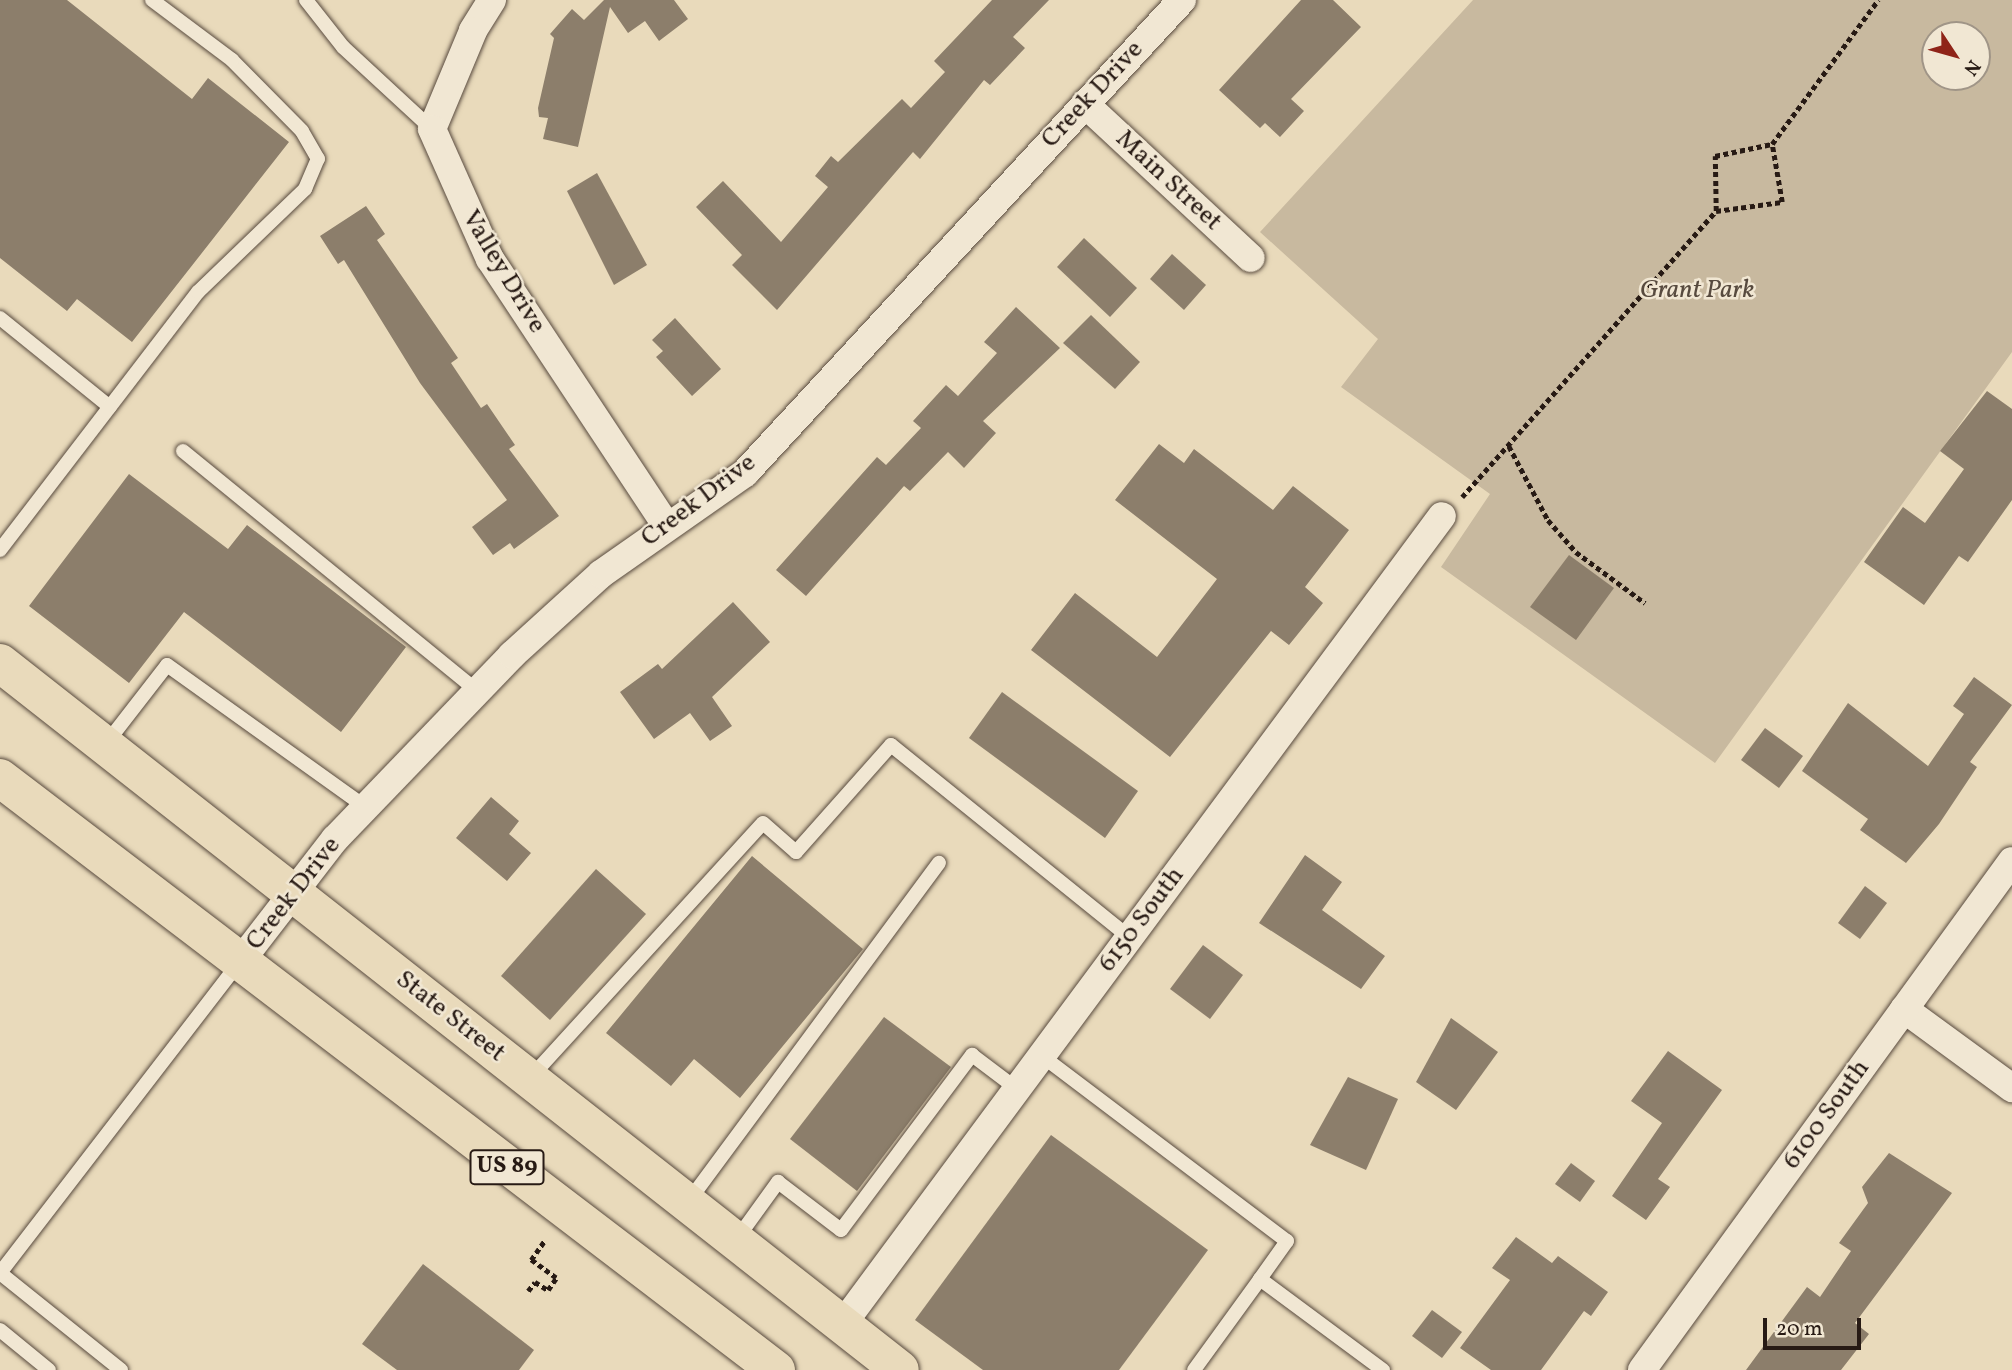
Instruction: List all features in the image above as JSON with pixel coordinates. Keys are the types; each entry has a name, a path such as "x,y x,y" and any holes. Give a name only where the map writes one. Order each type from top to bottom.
{"main road":[{"name":"State Street","path":"0,663 900,1370"},
{"name":"US 89","path":"0,778 239,963 776,1370"}],"street":[{"path":"432,129 472,31 492,0"},
{"name":"Creek Drive","path":"239,963 292,893 365,807 477,691 601,574 745,473 1182,0"},
{"name":"Main Street","path":"1085,104 1251,258"},
{"name":"Valley Drive","path":"432,129 490,259 667,526"},
{"name":"6150 South","path":"842,1325 1442,516"},
{"name":"6100 South","path":"1642,1370 2012,860"},
{"path":"1904,1009 2012,1088"}],"lane":[{"path":"2,543 198,292 305,189 318,159 302,131 232,60 152,0"},
{"path":"306,0 343,47 432,129"},
{"path":"0,318 110,407"},
{"path":"183,451 477,691"},
{"path":"105,745 167,666 365,807"},
{"path":"529,1079 763,823 796,852 891,745 1130,938"},
{"path":"687,1204 939,863"},
{"path":"121,1370 0,1273 239,963"},
{"path":"735,1242 778,1182 841,1230 972,1055 1017,1089"},
{"path":"1042,1056 1287,1241 1194,1370"},
{"path":"1260,1279 1383,1370"},
{"path":"0,1330 49,1370"}],"path":[{"path":"1716,211 1715,156 1772,144 1878,0"},
{"path":"1470,489 1716,211 1782,202 1772,144"},
{"path":"1509,446 1555,528 1576,552 1646,603"},
{"path":"528,1292 535,1282 548,1290 556,1278 531,1260 545,1240"}],"green space":[{"name":"Grant Park","path":"1473,0 2012,0 2012,352 1715,763 1441,567 1490,494 1341,387 1378,339 1260,232"}],"building":[{"path":"0,0 67,0 192,99 208,78 289,142 132,342 77,299 67,311 0,258"},
{"path":"604,0 674,0 688,19 659,41 645,21 628,33 610,7 578,147 543,139 548,118 539,117 538,108 554,38 550,34 572,9 584,20"},
{"path":"992,0 1049,0 1013,37 1025,48 990,85 984,80 920,159 913,152 777,310 732,265 742,255 696,207 723,181 781,242 828,187 815,176 831,156 838,162 902,99 911,108 945,72 934,61"},
{"path":"1301,0 1333,0 1361,27 1291,99 1304,111 1280,137 1265,123 1260,128 1219,90"},
{"path":"597,173 647,265 614,285 567,191"},
{"path":"366,206 385,234 377,240 458,358 451,363 481,408 487,404 515,445 509,449 559,516 514,549 510,543 493,555 472,527 507,500 420,383 344,260 338,264 320,236"},
{"path":"1084,238 1137,288 1110,317 1057,267"},
{"path":"1172,254 1206,285 1184,310 1150,279"},
{"path":"1016,307 1060,348 983,421 996,433 964,468 948,452 910,491 904,486 806,596 776,570 877,457 886,465 921,428 913,421 946,385 958,396 997,353 984,342"},
{"path":"1091,315 1140,362 1115,389 1063,343"},
{"path":"675,318 721,369 692,396 656,357 663,351 652,340"},
{"path":"1987,391 2012,409 2012,500 1968,562 1959,556 1924,605 1864,562 1903,507 1925,523 1964,469 1940,451"},
{"path":"1159,444 1184,463 1194,449 1273,510 1293,486 1349,530 1305,587 1323,603 1289,645 1271,631 1170,757 1031,650 1075,593 1157,657 1217,579 1115,500"},
{"path":"129,474 228,549 247,525 406,647 341,732 184,612 129,683 29,606"},
{"path":"1569,555 1614,588 1576,640 1530,607"},
{"path":"733,602 770,642 712,697 732,726 710,741 690,713 654,739 620,692 658,664 662,669"},
{"path":"1974,677 2012,705 1970,762 1977,767 1939,824 1906,863 1860,830 1868,819 1802,771 1848,703 1928,766 1964,714 1953,706"},
{"path":"1002,692 1138,791 1105,838 969,738"},
{"path":"1765,728 1803,756 1779,788 1741,760"},
{"path":"491,797 519,821 509,834 531,853 507,881 456,838"},
{"path":"1305,855 1342,882 1322,910 1385,956 1361,989 1259,923"},
{"path":"752,856 863,949 740,1098 694,1059 671,1086 606,1033"},
{"path":"596,869 646,914 550,1020 501,976"},
{"path":"1865,886 1887,903 1860,939 1838,923"},
{"path":"1203,945 1243,975 1210,1019 1170,989"},
{"path":"884,1017 951,1067 857,1191 790,1139"},
{"path":"1451,1018 1498,1052 1456,1110 1416,1082"},
{"path":"1668,1051 1722,1090 1658,1179 1670,1187 1646,1220 1612,1196 1662,1123 1631,1101"},
{"path":"1348,1077 1398,1099 1366,1170 1310,1145"},
{"path":"1051,1135 1208,1250 1119,1370 983,1370 915,1320"},
{"path":"1889,1153 1952,1193 1855,1323 1869,1334 1841,1370 1746,1370 1807,1287 1820,1297 1851,1251 1839,1243 1868,1203 1862,1187"},
{"path":"1571,1163 1595,1181 1580,1202 1555,1184"},
{"path":"1516,1237 1552,1263 1558,1256 1608,1292 1591,1316 1584,1311 1541,1370 1491,1370 1460,1348 1510,1280 1492,1268"},
{"path":"423,1264 534,1350 519,1370 397,1370 362,1344"},
{"path":"1432,1310 1462,1332 1442,1358 1412,1336"}]}
